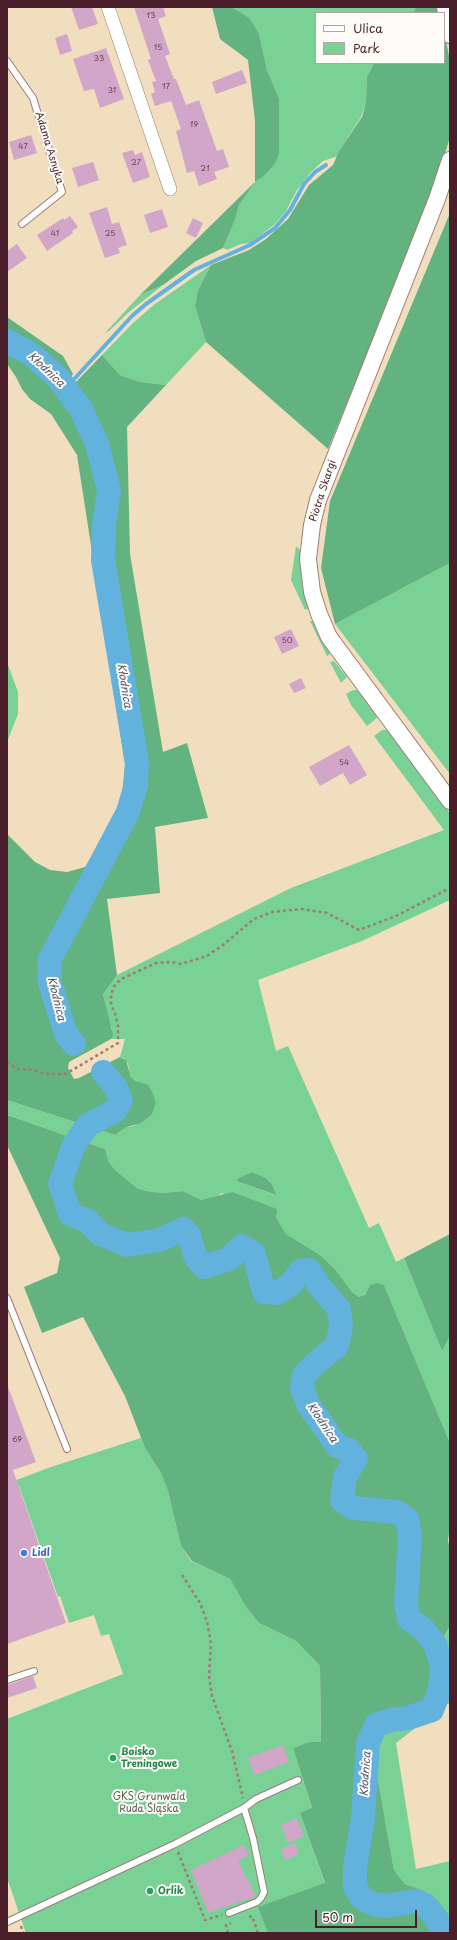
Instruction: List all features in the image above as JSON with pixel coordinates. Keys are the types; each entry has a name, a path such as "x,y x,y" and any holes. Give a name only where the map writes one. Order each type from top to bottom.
{"street":[{"path":"108,7 170,189"},
{"path":"445,7 450,35"},
{"name":"Piotra Skargi","path":"450,160 437,199 318,500 312,525 308,560 312,592 319,614 329,637 343,658 450,801"}],"lane":[{"name":"Adama Asnyka","path":"7,61 33,98 62,192 22,224"},
{"path":"7,1298 66,1449"},
{"path":"7,1680 34,1671"},
{"path":"7,1922 175,1844 244,1808 256,1799 298,1780"},
{"path":"229,1913 257,1902 264,1892 253,1838 244,1808"}],"path":[{"path":"7,1062 17,1069 34,1070 49,1074 69,1072 118,1043 116,1019 110,1004 111,994 115,985 121,979 156,963 171,962 181,964 206,956 223,945 254,919 272,912 302,909 327,913 359,930 396,916 450,888"},
{"path":"182,1575 200,1603 207,1622 211,1644 209,1676 212,1696 234,1757 243,1794 244,1808"},
{"path":"175,1844 205,1920 229,1913 233,1922 226,1925 228,1933"},
{"path":"252,1916 258,1933"}],"green space":[{"path":"212,7 231,7 250,19 259,34 267,70 279,98 279,153 275,164 263,177 255,182 255,121 248,60 220,39"},
{"path":"231,7 416,7 414,12 315,12 315,64 374,64 367,78 366,102 361,117 339,151 338,156 323,161 311,172 297,190 286,211 275,224 250,243 241,244 227,250 223,248 235,220 239,205 255,182 263,177 275,164 279,128 279,98 267,70 259,34"},
{"path":"416,7 439,7 440,12 414,12"},
{"path":"445,36 450,61 450,137 431,199 328,449 206,342 195,306 198,290 211,265 249,250 266,239 288,219 309,185 333,165 339,151 362,117 366,102 367,77 374,64 445,64"},
{"path":"255,182 239,205 235,220 223,248 196,261 163,285 140,295"},
{"path":"450,213 450,563 335,624 321,568 330,501"},
{"path":"211,265 198,290 195,306 206,342 166,385 140,382 120,375 102,355 133,323 155,304"},
{"path":"163,285 129,312 109,331 105,333 140,295"},
{"path":"7,317 63,356 73,374 62,389 68,396 75,383 102,355 120,375 140,382 166,385 127,427 130,554 163,752 187,743 208,818 155,827 160,893 107,899 117,975 103,994 113,1035 111,1039 69,1062 68,1068 74,1079 79,1078 120,1057 126,1060 131,1077 136,1081 148,1085 156,1102 152,1114 141,1123 127,1127 115,1135 7,1100 7,834 35,862 50,870 67,872 85,867 96,853 115,820 122,795 125,765 77,455 51,414 30,399 7,364"},
{"path":"296,546 301,551 302,572 309,608 305,610 291,580"},
{"path":"450,563 450,774 335,624"},
{"path":"310,621 314,621 328,649 330,654 327,656"},
{"path":"334,661 347,677 341,683 330,662"},
{"path":"7,662 18,692 18,714 7,742"},
{"path":"353,690 357,690 376,714 377,718 367,726 351,705 346,694"},
{"path":"382,730 387,730 450,813 450,900 362,941 258,980 276,1051 288,1046 369,1228 379,1223 396,1262 404,1258 442,1351 450,1336 450,1443 384,1285 359,1297 352,1292 335,1269 320,1255 286,1234 276,1217 222,1193 215,1197 200,1200 183,1191 163,1193 146,1191 137,1188 115,1170 109,1162 105,1149 7,1115 7,1100 115,1135 127,1127 134,1126 156,1102 152,1091 131,1077 128,1064 124,1058 120,1057 125,1039 111,1039 112,1028 109,1025 103,993 117,975 291,888 444,830 374,736","holes":["252,1172 266,1178 272,1184 275,1195 236,1181 240,1177"]},
{"path":"7,1115 105,1149 109,1162 115,1170 137,1188 146,1191 163,1193 183,1191 201,1200 232,1192 277,1209 276,1217 286,1234 320,1255 335,1269 352,1292 359,1297 366,1294 370,1285 377,1283 384,1285 450,1443 450,1527 448,1540 450,1550 450,1627 442,1639 450,1674 445,1705 438,1713 418,1722 382,1731 372,1746 394,1870 405,1884 424,1891 437,1900 450,1917 450,1933 268,1933 258,1907 325,1883 300,1813 312,1808 293,1748 309,1742 321,1742 320,1666 296,1641 259,1623 246,1607 230,1579 192,1561 181,1546 168,1491 161,1473 145,1448 125,1396 83,1317 42,1333 24,1287 57,1273 60,1258 7,1145"},
{"path":"252,1172 266,1178 272,1184 276,1195 236,1181 240,1177"},
{"path":"450,1234 450,1336 442,1351 404,1258"},
{"name":"GKS Grunwald Ruda Śląska","path":"141,1438 145,1448 161,1473 168,1491 181,1546 191,1561 230,1579 246,1607 259,1623 296,1641 320,1666 321,1743 309,1742 293,1748 312,1809 300,1813 325,1884 259,1907 268,1933 26,1933 7,1878 7,1719 123,1674 109,1634 101,1636 94,1615 69,1623 60,1596 58,1597 19,1486 13,1488 11,1482 51,1467"},
{"path":"450,1628 450,1670 442,1639"},
{"path":"450,1674 450,1703 445,1705"},
{"path":"428,1718 396,1743 416,1869 450,1861 450,1917 430,1894 405,1884 394,1870 372,1746 382,1731"}],"building":[{"path":"71,7 92,7 98,24 79,30"},
{"path":"134,7 163,7 166,16 158,19 170,54 165,56 174,79 176,79 186,105 199,100 217,151 223,149 229,167 214,172 217,179 199,186 194,171 187,173 176,131 181,129 171,101 155,106 151,94 155,92 152,82 156,81 148,60 151,59"},
{"path":"67,34 72,51 60,55 55,38"},
{"path":"106,48 124,99 100,108 94,89 84,91 73,59"},
{"path":"242,70 247,83 216,94 212,82"},
{"path":"31,135 37,153 14,160 9,142"},
{"path":"133,150 135,155 142,152 150,177 133,183 122,153"},
{"path":"93,162 99,180 78,187 72,168"},
{"path":"107,207 112,224 119,222 127,245 118,248 120,253 105,258 89,213"},
{"path":"162,209 168,227 150,233 144,215"},
{"path":"70,216 78,227 72,231 73,233 47,251 37,235 63,218 64,220"},
{"path":"193,218 203,223 196,238 186,233"},
{"path":"17,244 27,258 7,272 7,251"},
{"path":"291,629 299,646 282,654 274,637"},
{"path":"301,678 306,688 294,693 289,684"},
{"path":"349,745 367,775 350,785 343,773 320,786 309,767"},
{"name":"Lidl","path":"7,1387 36,1462 13,1470 66,1623 7,1644"},
{"path":"33,1676 37,1688 7,1698 7,1685"},
{"path":"283,1745 289,1762 254,1775 248,1758"},
{"path":"297,1818 304,1836 288,1843 281,1825"},
{"path":"295,1843 299,1854 285,1860 281,1849"},
{"path":"244,1845 249,1855 238,1861 256,1896 208,1913 191,1870"}],"waterway":[{"path":"66,388 132,316 146,304 194,270 250,245 275,228 290,210 304,184 315,172 326,165"},
{"name":"Kłodnica","path":"7,341 31,354 59,379 81,409 97,444 109,490 104,525 103,560 137,762 136,785 128,812 49,961 50,983 66,1034 74,1044"},
{"name":"Kłodnica","path":"103,1072 116,1088 121,1100 115,1111 88,1125 74,1145 60,1184 70,1214 88,1221 100,1234 127,1245 160,1240 183,1229 189,1235 195,1256 204,1267 229,1259 242,1246 254,1254 264,1292 277,1293 290,1285 301,1271 309,1270 319,1286 339,1309 341,1326 337,1346 318,1361 304,1375 302,1388 308,1404 337,1446 349,1450 356,1459 345,1477 342,1500 353,1508 397,1512 407,1519 410,1535 406,1605 409,1619 423,1629 435,1644 442,1666 440,1689 432,1710 408,1718 391,1720 376,1725 368,1743 363,1819 355,1866 355,1887 362,1898 373,1904 387,1906 415,1901 425,1905 438,1921 442,1933"}],"place":[{"name":"Lidl","path":"24,1553"},
{"name":"Boisko Treningowe","path":"113,1758"},
{"name":"Orlik","path":"150,1891"}]}
